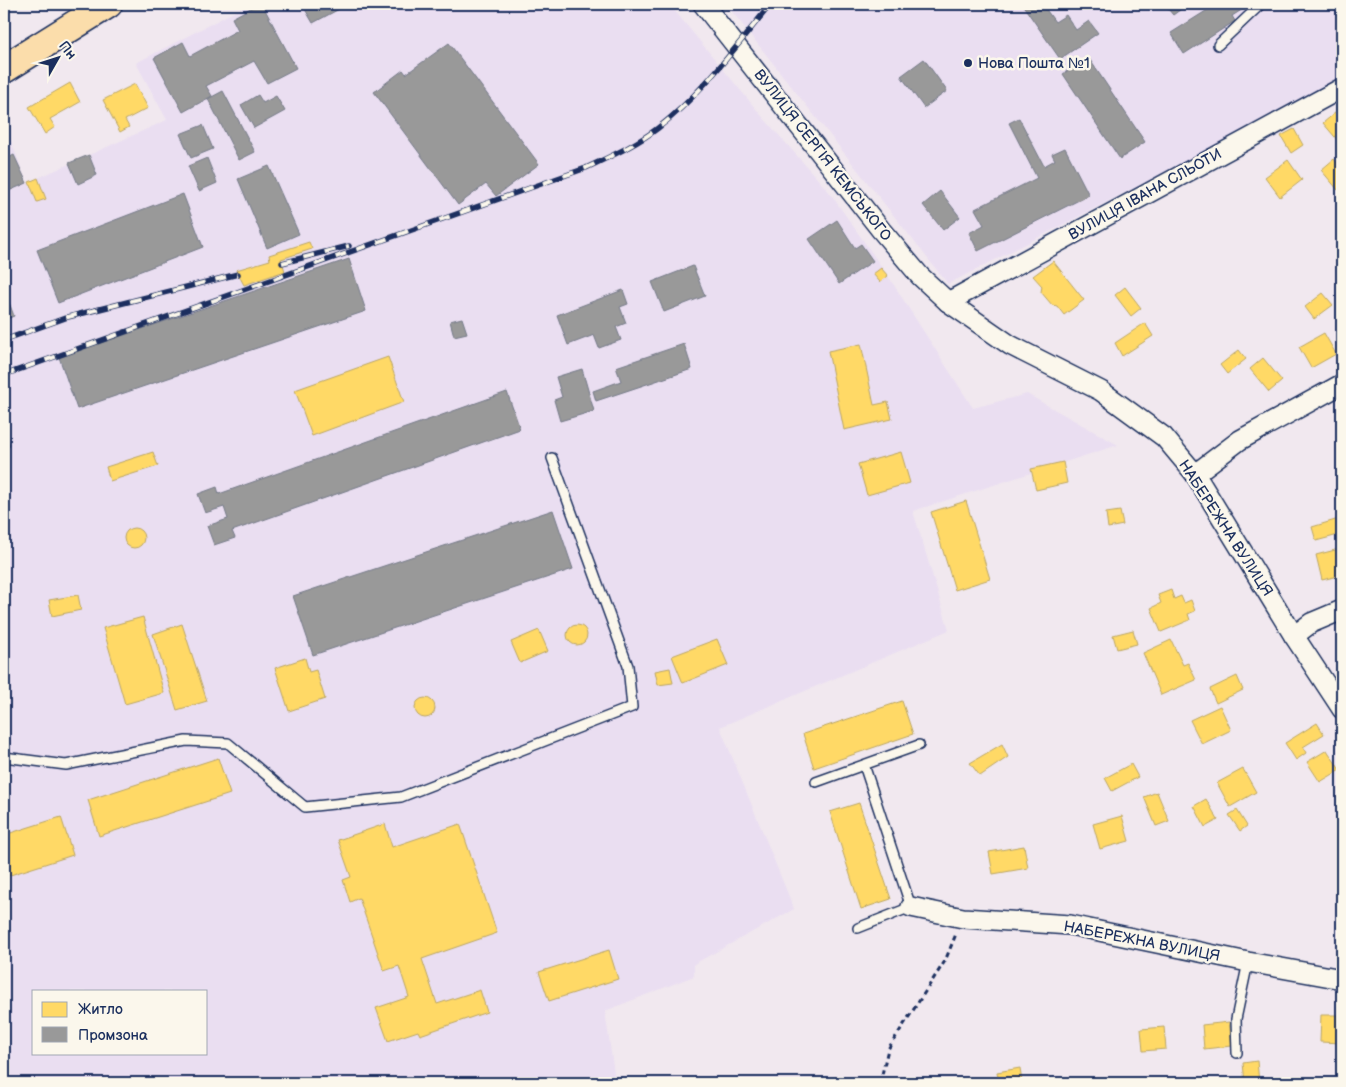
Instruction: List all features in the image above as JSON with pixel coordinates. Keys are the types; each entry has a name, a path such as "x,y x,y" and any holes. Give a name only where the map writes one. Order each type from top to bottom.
{"highway":[{"path":"4,69 108,4"}],"street":[{"name":"ВУЛИЦЯ СЕРГІЯ КЕМСЬКОГО","path":"703,4 881,230 920,276 948,302"},
{"name":"ВУЛИЦЯ ІВАНА СЛЬОТИ","path":"948,302 1342,88"},
{"name":"НАБЕРЕЖНА ВУЛИЦЯ","path":"948,302 1010,345 1101,391 1164,436 1195,474 1294,636 1342,709"},
{"path":"1195,474 1240,440 1342,384"},
{"path":"1294,636 1311,623 1342,610"},
{"name":"НАБЕРЕЖНА ВУЛИЦЯ","path":"911,907 963,918 1070,925 1248,962 1342,979"}],"lane":[{"path":"1218,45 1261,4"},
{"path":"4,757 66,765 186,742 228,743 305,806 401,797 632,706 628,666 552,458"},
{"path":"816,782 919,745"},
{"path":"858,928 911,907 864,765"},
{"path":"1237,1053 1236,1018 1248,962"}],"path":[{"path":"880,1083 888,1049 945,961 963,918"}],"shaded area":[{"path":"249,4 669,4 761,115 830,193 888,276 973,408 1027,394 1118,445 913,511 949,630 720,727 794,909 694,964 694,976 605,1011 614,1073 612,1083 4,1083 4,123 27,183 167,120 136,63"},
{"path":"726,4 1342,4 1342,81 948,284"}],"building: Житло":[{"path":"70,83 80,102 50,119 55,127 45,134 29,107"},
{"path":"135,84 148,108 125,120 129,127 120,132 103,100"},
{"path":"1336,112 1342,119 1342,141 1340,143 1323,123"},
{"path":"1294,129 1303,145 1291,153 1281,136"},
{"path":"1334,159 1342,169 1342,187 1338,190 1321,170"},
{"path":"1288,160 1302,180 1280,197 1265,177"},
{"path":"38,178 46,199 37,202 29,182"},
{"path":"309,242 312,249 281,259 285,271 244,285 236,270 270,260 269,255"},
{"path":"1053,261 1084,300 1064,315 1041,292 1042,286 1033,276"},
{"path":"881,268 888,276 880,282 873,274"},
{"path":"1125,287 1141,308 1131,316 1115,295"},
{"path":"1323,293 1333,305 1314,319 1305,307"},
{"path":"1145,323 1153,336 1122,356 1115,343"},
{"path":"1324,333 1336,354 1311,368 1299,347"},
{"path":"861,344 874,405 888,402 892,419 844,430 828,351"},
{"path":"1239,350 1246,359 1227,374 1220,365"},
{"path":"388,357 404,402 312,436 295,390"},
{"path":"1263,358 1282,381 1269,392 1250,369"},
{"path":"153,452 158,466 110,481 106,467"},
{"path":"901,452 910,483 867,495 858,464"},
{"path":"1063,462 1067,483 1036,490 1031,469"},
{"path":"966,501 990,579 955,590 931,512"},
{"path":"1120,511 1123,525 1108,528 1106,513"},
{"path":"1342,518 1342,534 1316,541 1312,527"},
{"path":"130,528 138,528 144,534 144,542 138,548 130,548 124,542 124,534"},
{"path":"1339,549 1342,575 1322,580 1316,555"},
{"path":"1171,590 1174,599 1181,596 1184,603 1191,600 1195,611 1188,614 1190,620 1161,632 1151,608 1161,603 1158,595"},
{"path":"78,595 81,610 52,616 49,600"},
{"path":"143,617 164,693 125,704 103,628"},
{"path":"182,624 207,701 177,710 153,634"},
{"path":"573,625 581,625 587,631 587,639 581,645 573,645 567,639 567,631"},
{"path":"539,630 548,651 520,663 511,642"},
{"path":"1133,630 1137,644 1117,649 1113,635"},
{"path":"717,639 728,665 683,683 672,656"},
{"path":"1171,640 1183,665 1188,663 1196,680 1161,695 1143,653"},
{"path":"305,658 309,672 316,670 325,699 289,711 275,668"},
{"path":"670,668 673,683 658,685 655,671"},
{"path":"1237,676 1243,690 1216,703 1210,689"},
{"path":"421,698 429,698 435,704 435,712 429,718 421,718 415,712 415,704"},
{"path":"902,701 913,734 814,768 803,734"},
{"path":"1220,706 1231,730 1202,744 1190,720"},
{"path":"1317,723 1324,734 1303,747 1306,753 1296,760 1285,743"},
{"path":"1002,744 1008,757 980,776 970,763"},
{"path":"1327,750 1340,770 1320,782 1307,762"},
{"path":"218,758 230,794 99,836 88,800"},
{"path":"1131,764 1138,777 1112,791 1105,778"},
{"path":"1243,769 1256,792 1230,807 1217,783"},
{"path":"1157,792 1169,821 1156,826 1144,797"},
{"path":"1206,799 1218,820 1205,827 1194,806"},
{"path":"859,803 891,899 861,909 830,812"},
{"path":"1237,810 1247,826 1240,831 1229,815"},
{"path":"1122,816 1129,841 1100,849 1093,824"},
{"path":"61,817 73,855 4,877 4,835"},
{"path":"385,824 392,847 460,824 497,933 422,959 437,1004 480,990 487,1012 420,1035 418,1031 388,1041 376,1008 409,997 399,966 384,971 359,898 350,902 343,880 351,877 338,840"},
{"path":"1024,846 1028,868 993,874 989,852"},
{"path":"609,950 618,979 549,1001 539,972"},
{"path":"1321,1015 1342,1015 1342,1043 1320,1042"},
{"path":"1229,1022 1232,1046 1204,1049 1202,1025"},
{"path":"1164,1027 1166,1049 1143,1051 1141,1029"},
{"path":"1257,1061 1259,1083 1245,1083 1243,1063"},
{"path":"1020,1068 1022,1083 999,1083 997,1072"}],"building: Промзона":[{"path":"258,4 262,4 296,68 267,83 254,61 206,86 212,96 183,112 154,58 183,42 190,56 238,30 232,18"},
{"path":"302,4 339,4 341,8 313,23"},
{"path":"1022,4 1042,4 1055,22 1066,15 1076,30 1089,21 1098,33 1060,59"},
{"path":"1164,4 1188,4 1173,15"},
{"path":"1217,4 1251,4 1232,16 1235,21 1184,54 1171,33"},
{"path":"449,43 539,164 496,196 486,184 458,205 374,92 403,70 406,74"},
{"path":"1088,57 1145,142 1120,159 1063,74"},
{"path":"924,59 947,91 924,108 901,76"},
{"path":"223,91 255,152 239,160 208,99"},
{"path":"258,95 263,103 276,96 285,111 254,128 241,105"},
{"path":"1019,118 1044,166 1055,160 1052,154 1065,148 1089,195 978,251 969,233 984,225 975,209 1037,178 1009,123"},
{"path":"203,125 213,149 191,158 180,134"},
{"path":"14,155 27,183 4,193 4,160"},
{"path":"89,155 97,175 78,184 69,163"},
{"path":"207,158 217,183 199,191 188,166"},
{"path":"269,166 299,234 267,248 238,179"},
{"path":"940,191 960,217 943,230 923,205"},
{"path":"183,194 203,247 58,303 37,250"},
{"path":"837,220 855,248 861,244 873,261 839,284 809,239"},
{"path":"349,259 366,311 77,409 59,357"},
{"path":"693,266 705,296 664,312 652,282"},
{"path":"4,289 14,316 4,320"},
{"path":"623,290 628,304 620,307 626,323 616,327 621,340 599,348 594,335 568,345 557,315"},
{"path":"462,318 467,333 454,336 450,321"},
{"path":"684,344 692,369 596,401 593,391 621,381 616,367"},
{"path":"582,369 594,411 560,421 554,400 562,397 556,377"},
{"path":"507,392 520,429 232,531 235,538 214,545 207,526 228,519 224,507 205,513 198,494 217,487 219,494"},
{"path":"4,425 10,446 4,448"},
{"path":"553,510 573,569 313,655 293,596"}],"railway":[{"path":"4,375 586,168 605,159 641,140 674,115 718,69 771,4"},
{"path":"282,263 349,246"},
{"path":"4,340 68,317 238,274"}],"place":[{"name":"Нова Пошта №1","path":"968,63"}]}
